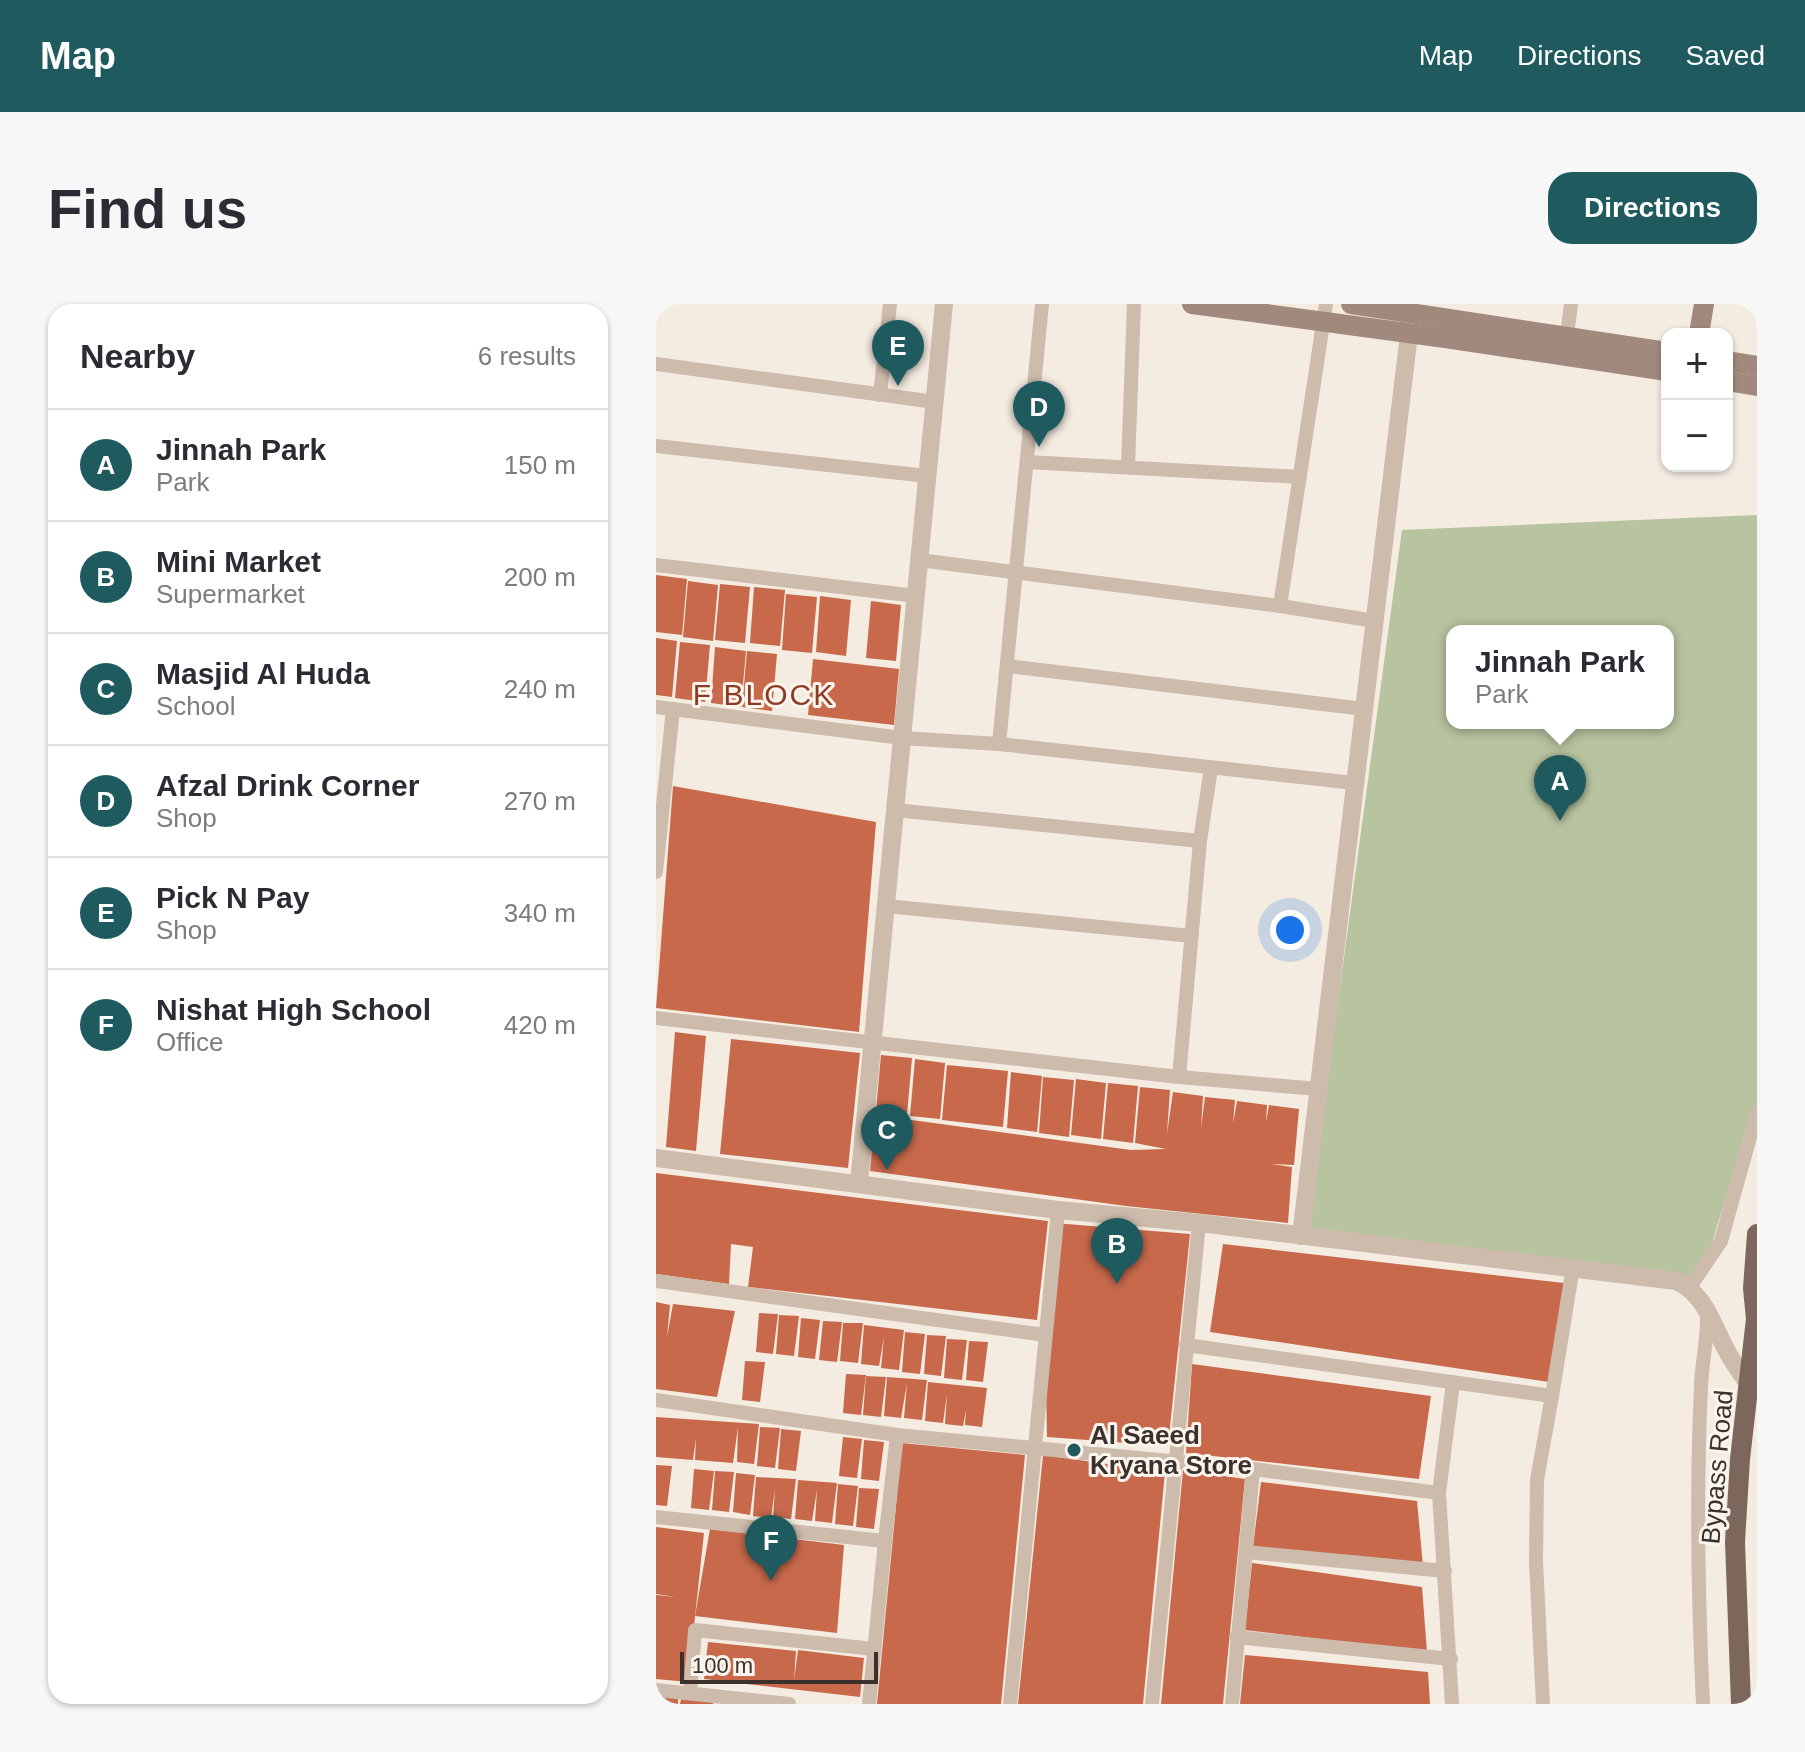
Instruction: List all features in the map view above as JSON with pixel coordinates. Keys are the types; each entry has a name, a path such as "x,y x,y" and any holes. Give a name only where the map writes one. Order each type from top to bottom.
{"main road":[{"path":"1192,304 1325,313 1409,334 1448,320"},
{"path":"1351,304 1448,320 1661,369"},
{"path":"1700,328 1704,304"},
{"path":"1566,345 1661,352"},
{"path":"1733,362 1757,366"},
{"path":"1733,382 1757,386"},
{"name":"Bypass Road","path":"1741,1704 1735,1542 1740,1459 1756,1319 1757,1234"}],"street":[{"path":"880,395 890,304"},
{"path":"859,1183 944,304"},
{"path":"999,744 1042,304"},
{"path":"1128,466 1134,304"},
{"path":"1566,345 1571,304"},
{"path":"1280,606 1325,313"},
{"path":"1301,1236 1409,334"},
{"path":"656,364 935,402"},
{"path":"656,446 927,476"},
{"path":"1027,462 1300,477"},
{"path":"919,560 1375,621"},
{"path":"656,565 916,596"},
{"path":"1008,666 1364,709"},
{"path":"656,707 902,738 999,744 1355,783"},
{"path":"656,872 673,709"},
{"path":"1179,1077 1200,841 1211,768"},
{"path":"895,810 1200,841"},
{"path":"886,906 1192,936"},
{"path":"656,1018 1179,1077 1318,1089"},
{"path":"1690,1287 1721,1241 1757,1112"},
{"path":"656,1158 1058,1210 1199,1223 1676,1281 1690,1287 1707,1311 1727,1352 1749,1385"},
{"path":"1010,1704 1058,1210"},
{"path":"1152,1704 1199,1223"},
{"path":"1543,1704 1536,1562 1537,1480 1573,1267"},
{"path":"656,1281 1045,1335"},
{"path":"1703,1704 1699,1500 1701,1383 1707,1311"},
{"path":"1186,1345 1552,1396"},
{"path":"1452,1704 1439,1493 1453,1383"},
{"path":"656,1400 897,1435 1175,1460 1439,1493"},
{"path":"869,1704 897,1435"},
{"path":"1232,1704 1253,1469"},
{"path":"656,1517 885,1541"},
{"path":"1246,1552 1445,1571"},
{"path":"690,1693 695,1630 874,1649"},
{"path":"1236,1637 1451,1659"},
{"path":"656,1690 788,1704"}],"green space":[{"path":"1757,515 1757,1112 1749,1122 1701,1279 1307,1229 1402,530"}],"building":[{"path":"656,575 687,579 682,635 656,632"},
{"path":"688,581 718,585 713,641 683,637"},
{"path":"720,584 750,587 745,643 715,640"},
{"path":"754,587 785,590 780,646 750,643"},
{"path":"786,594 817,597 812,653 782,650"},
{"path":"820,596 851,600 846,656 816,652"},
{"path":"871,601 901,605 896,661 866,658"},
{"path":"656,638 677,641 672,697 656,695"},
{"path":"680,642 710,645 705,702 675,698"},
{"path":"715,647 746,651 741,707 711,703"},
{"path":"747,651 777,654 772,711 742,707"},
{"path":"813,659 899,669 894,725 808,715"},
{"path":"673,786 876,822 859,1032 656,1008"},
{"path":"675,1032 706,1036 696,1151 666,1147"},
{"path":"731,1039 860,1053 848,1168 720,1154"},
{"path":"881,1055 912,1058 907,1115 876,1111"},
{"path":"915,1059 945,1063 940,1119 910,1116"},
{"path":"947,1065 1008,1071 1003,1127 942,1120"},
{"path":"1011,1072 1042,1076 1037,1132 1007,1128"},
{"path":"1043,1077 1074,1080 1069,1137 1039,1133"},
{"path":"1076,1079 1106,1083 1101,1139 1071,1135"},
{"path":"1108,1083 1138,1086 1133,1143 1103,1139"},
{"path":"1140,1087 1170,1090 1167,1134 1173,1092 1203,1096 1201,1128 1205,1097 1235,1100 1233,1124 1237,1101 1267,1105 1266,1122 1269,1105 1299,1109 1294,1165 1271,1164 1292,1167 1288,1223 1126,1206 870,1171 875,1115 1131,1150 1166,1149 1135,1143"},
{"path":"656,1173 1048,1221 1037,1320 748,1287 753,1247 731,1244 729,1284 656,1274"},
{"path":"1054,1223 1190,1234 1168,1446 1047,1437 1045,1335"},
{"path":"1223,1244 1564,1283 1549,1382 1210,1332"},
{"path":"656,1302 670,1305 667,1337 673,1304 735,1311 717,1397 656,1389"},
{"path":"759,1313 778,1314 773,1354 756,1352"},
{"path":"779,1315 799,1316 794,1356 776,1354"},
{"path":"801,1318 820,1320 815,1359 798,1357"},
{"path":"823,1321 842,1322 837,1362 819,1360"},
{"path":"843,1323 863,1323 858,1363 840,1361"},
{"path":"864,1325 904,1330 899,1370 881,1368 884,1337 879,1366 861,1364"},
{"path":"905,1332 925,1334 920,1374 902,1372"},
{"path":"927,1335 946,1336 941,1376 924,1374"},
{"path":"947,1339 967,1340 962,1380 944,1378"},
{"path":"969,1341 988,1342 983,1382 966,1380"},
{"path":"745,1361 765,1362 760,1402 742,1400"},
{"path":"1192,1364 1431,1396 1419,1479 1186,1453"},
{"path":"846,1374 866,1375 861,1415 843,1413"},
{"path":"866,1376 886,1377 881,1417 863,1415"},
{"path":"887,1377 927,1380 922,1420 904,1418 907,1383 901,1418 884,1416"},
{"path":"928,1382 987,1388 982,1427 965,1425 966,1410 963,1426 945,1424 947,1394 943,1423 925,1421"},
{"path":"656,1417 759,1424 754,1464 737,1462 738,1427 733,1463 695,1460 696,1438 693,1460 656,1457"},
{"path":"760,1427 780,1428 775,1468 757,1466"},
{"path":"781,1429 801,1431 796,1471 778,1469"},
{"path":"843,1437 862,1439 857,1478 839,1476"},
{"path":"864,1440 884,1442 879,1481 861,1479"},
{"path":"902,1443 1025,1455 1001,1704 877,1704"},
{"path":"1043,1455 1165,1472 1143,1704 1018,1704"},
{"path":"656,1465 672,1466 667,1506 656,1505"},
{"path":"694,1469 714,1471 709,1510 691,1508"},
{"path":"1183,1470 1245,1479 1223,1704 1161,1704"},
{"path":"715,1471 734,1472 729,1512 712,1510"},
{"path":"736,1473 755,1475 750,1515 733,1512"},
{"path":"756,1477 796,1479 791,1519 773,1517 775,1489 771,1518 753,1516"},
{"path":"798,1480 837,1483 832,1523 815,1521 817,1490 812,1521 795,1519"},
{"path":"1261,1482 1417,1501 1423,1566 1253,1547"},
{"path":"838,1484 858,1486 853,1526 835,1524"},
{"path":"859,1488 879,1489 874,1529 856,1527"},
{"path":"656,1527 704,1533 688,1682 656,1679 656,1595 676,1597 656,1594"},
{"path":"710,1529 844,1545 837,1633 695,1616"},
{"path":"1252,1563 1422,1587 1427,1652 1245,1630"},
{"path":"708,1642 796,1651 794,1681 798,1650 864,1658 860,1697 704,1679"},
{"path":"1245,1655 1428,1672 1430,1704 1240,1704"},
{"path":"656,1696 678,1698 678,1704 656,1704"},
{"path":"681,1699 713,1702 713,1704 680,1704"}],"place":[{"name":"Pick N Pay","path":"898,386"},
{"name":"Afzal Drink Corner","path":"1039,447"},
{"name":"Jinnah Park","path":"1560,821"},
{"name":"Masjid Al Huda","path":"887,1170"},
{"name":"Mini Market","path":"1117,1284"},
{"name":"Al Saeed Kryana Store","path":"1074,1450"},
{"name":"Nishat High School","path":"771,1581"}],"district":[{"name":"F BLOCK","path":"764,694"}]}
